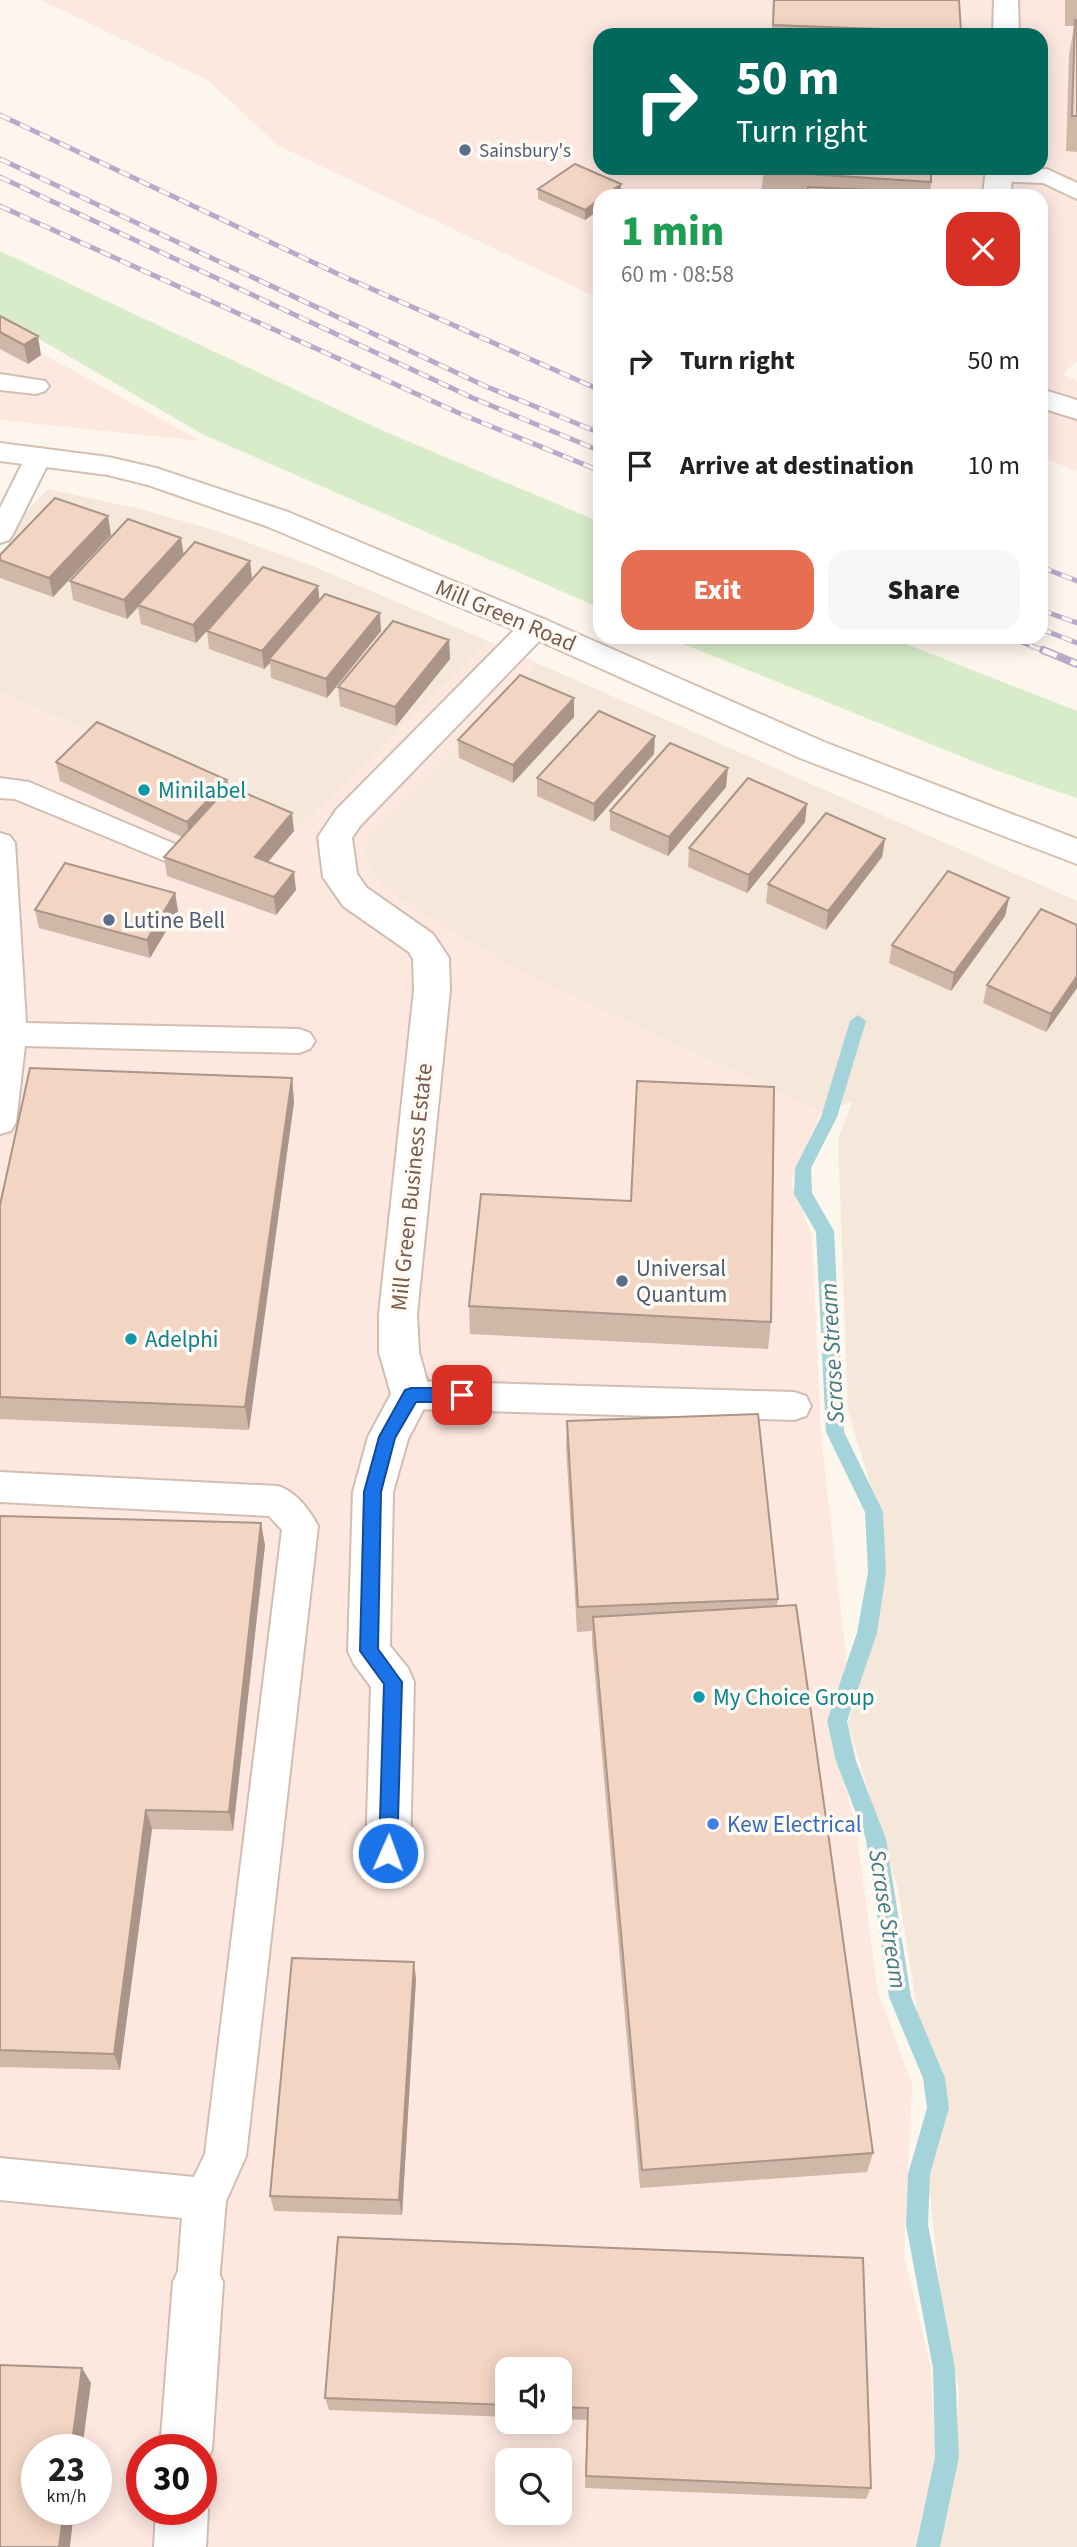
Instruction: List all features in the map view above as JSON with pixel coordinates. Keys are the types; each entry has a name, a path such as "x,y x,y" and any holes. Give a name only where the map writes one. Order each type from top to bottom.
{"street":[{"path":"1006,0 1006,28"},
{"path":"1048,400 1077,410"},
{"name":"Mill Green Road","path":"0,452 108,466 156,477 277,519 536,627 812,750 1077,852"},
{"name":"Mill Green Business Estate","path":"411,1395 399,1352 398,1314 432,990 431,958 421,943 355,897 340,877 335,838 348,818 536,627"},
{"path":"388,1853 393,1682 369,1651 373,1492 387,1437 411,1395"},
{"path":"187,2434 198,2282"},
{"path":"180,2547 181,2525"}],"lane":[{"path":"998,180 1047,176 1077,192"},
{"path":"0,382 36,386"},
{"path":"0,534 39,456"},
{"path":"0,788 19,789 165,851"},
{"path":"0,843 11,1034 0,1122"},
{"path":"11,1034 299,1041"},
{"path":"411,1395 793,1406"},
{"path":"0,1487 278,1501 300,1526 225,2156 205,2199 198,2282"},
{"path":"0,2179 205,2199"}],"shaded area":[{"name":"Sainsbury's","path":"41,0 1077,0 1077,361 1063,374 1077,381 1077,471 1048,460 1048,189 593,189 593,296 277,145 209,81"},
{"path":"0,330 200,441 0,420"},
{"path":"48,489 140,509 214,530 315,567 488,641 301,827 0,692 0,566 17,522"},
{"path":"488,641 537,663 368,836 364,852 369,869 382,886 437,923 527,975 821,1112 791,1181 812,1236 821,1434 848,1675 826,1721 855,1821 878,1992 912,2084 904,2255 931,2368 936,2471 918,2547 0,2547 0,680 1,693 301,827"},
{"path":"537,663 1077,901 1077,2547 937,2547 955,2468 959,2389 940,2292 928,2174 948,2095 919,2022 898,1889 848,1724 880,1609 879,1513 848,1411 838,1140 852,1102 821,1112 527,975 437,923 382,886 369,868 364,852 368,836"}],"green space":[{"path":"0,251 381,430 593,519 593,605 202,434 0,316"},
{"path":"683,644 906,644 1077,711 1077,798 995,770"}],"building":[{"path":"774,0 959,0 961,28 854,28 773,25"},
{"path":"1075,20 1077,116 1072,116"},
{"path":"575,164 593,172 593,175 600,175 621,184 614,189 593,189 593,204 585,210 538,189"},
{"path":"824,175 931,175 931,182"},
{"path":"808,187 849,189 808,189"},
{"path":"0,316 38,336 24,345 0,332"},
{"path":"55,498 108,516 49,578 0,560 0,555"},
{"path":"128,519 181,538 124,600 70,581"},
{"path":"195,542 250,561 193,625 138,605"},
{"path":"263,567 318,586 262,651 207,631"},
{"path":"325,594 380,613 326,679 269,659"},
{"path":"393,621 449,640 395,707 338,687"},
{"path":"520,675 574,698 513,765 458,740"},
{"path":"599,711 655,736 594,804 537,778"},
{"name":"Minilabel","path":"97,722 227,780 187,822 56,762"},
{"path":"670,743 728,768 669,837 610,811"},
{"path":"748,778 807,804 749,875 689,848"},
{"path":"229,786 292,813 255,857 294,872 274,897 164,857"},
{"path":"826,813 885,839 828,911 768,884"},
{"path":"65,863 175,893 147,940 35,910"},
{"path":"948,871 1009,898 954,973 892,945"},
{"path":"1041,909 1077,925 1077,976 1051,1014 987,985"},
{"name":"Adelphi","path":"30,1068 292,1078 245,1407 0,1397 0,1205"},
{"name":"Universal Quantum","path":"637,1081 774,1087 771,1322 469,1306 481,1194 631,1201"},
{"path":"758,1414 778,1599 578,1607 567,1421"},
{"path":"0,1516 261,1523 229,1812 146,1810 114,2054 0,2050"},
{"path":"796,1605 873,2153 642,2170 593,1617"},
{"path":"292,1958 414,1962 399,2200 270,2196"},
{"path":"338,2237 863,2258 871,2488 586,2476 588,2408 572,2407 572,2357 495,2357 495,2405 325,2398"},
{"path":"0,2365 82,2368 73,2434 21,2434 21,2525 62,2525 59,2547 0,2547"}],"waterway":[{"name":"Scrase Stream","path":"858,1021 829,1117 803,1168 803,1194 825,1231 835,1432 874,1512 877,1572 867,1633 837,1721 846,1761 876,1839 900,1997 934,2078 938,2108 919,2174 917,2225 944,2368 947,2457 928,2547"}],"railway":[{"path":"0,115 338,274 593,387"},
{"path":"0,159 485,386 593,430"},
{"path":"0,177 473,398 593,448"},
{"path":"0,206 461,414 593,468"},
{"path":"1048,570 1077,581"},
{"path":"1048,613 1077,623"},
{"path":"1048,632 1077,643"},
{"path":"1027,644 1047,652"},
{"path":"1043,650 1077,664"}],"place":[{"name":"Sainsbury's","path":"465,150"},
{"name":"Minilabel","path":"144,790"},
{"name":"Lutine Bell","path":"109,920"},
{"name":"Universal Quantum","path":"622,1281"},
{"name":"Adelphi","path":"131,1339"},
{"name":"My Choice Group","path":"699,1697"},
{"name":"Kew Electrical","path":"713,1824"}],"route":[{"path":"388,1853 393,1682 369,1651 373,1492 387,1437 411,1395 462,1395"}]}
